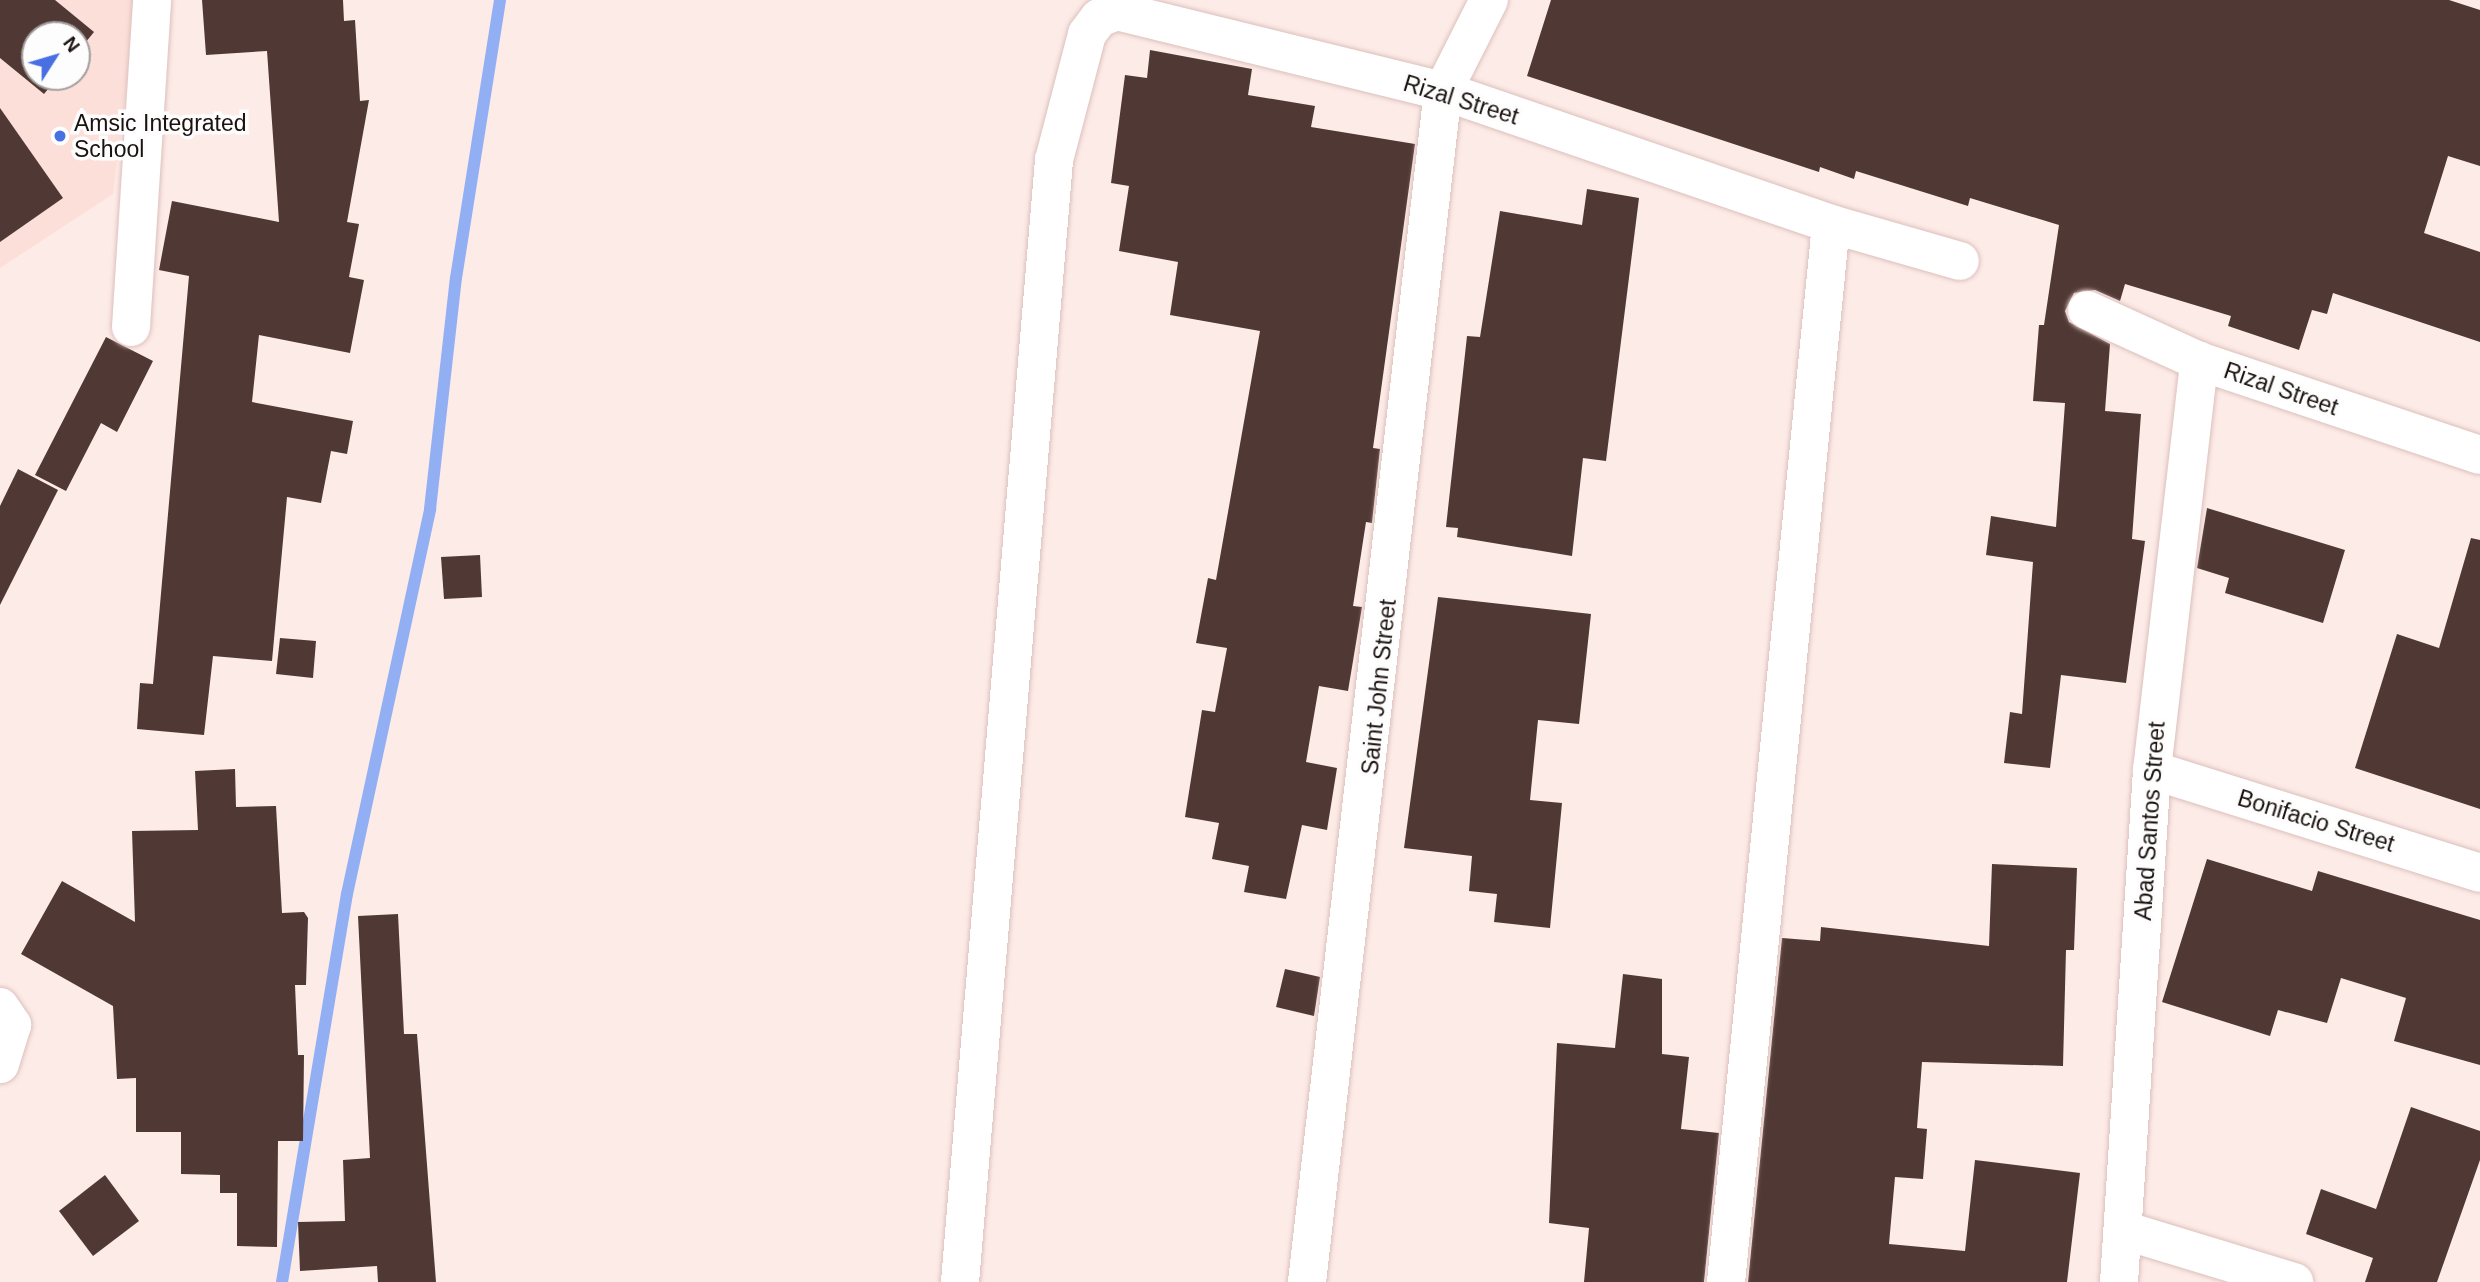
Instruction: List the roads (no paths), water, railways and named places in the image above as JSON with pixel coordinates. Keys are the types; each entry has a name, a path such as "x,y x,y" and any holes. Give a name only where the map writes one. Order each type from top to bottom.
{"street":[{"path":"131,327 152,0"},
{"path":"1443,91 1489,0"},
{"name":"Rizal Street","path":"960,1282 1054,160 1087,34 1117,11 1443,91 1831,224 1960,261"},
{"name":"Saint John Street","path":"1307,1282 1443,91"},
{"path":"1726,1282 1831,224"},
{"name":"Rizal Street","path":"2087,310 2199,361 2480,455"},
{"name":"Abad Santos Street","path":"2119,1282 2152,770 2199,361"},
{"name":"Bonifacio Street","path":"2152,770 2480,873"},
{"path":"0,1007 12,1025 4,1057"},
{"path":"2123,1230 2294,1282"}],"waterway":[{"path":"282,1282 347,894 430,509 456,278 500,0"}],"place":[{"name":"Amsic Integrated School","path":"60,136"}]}
